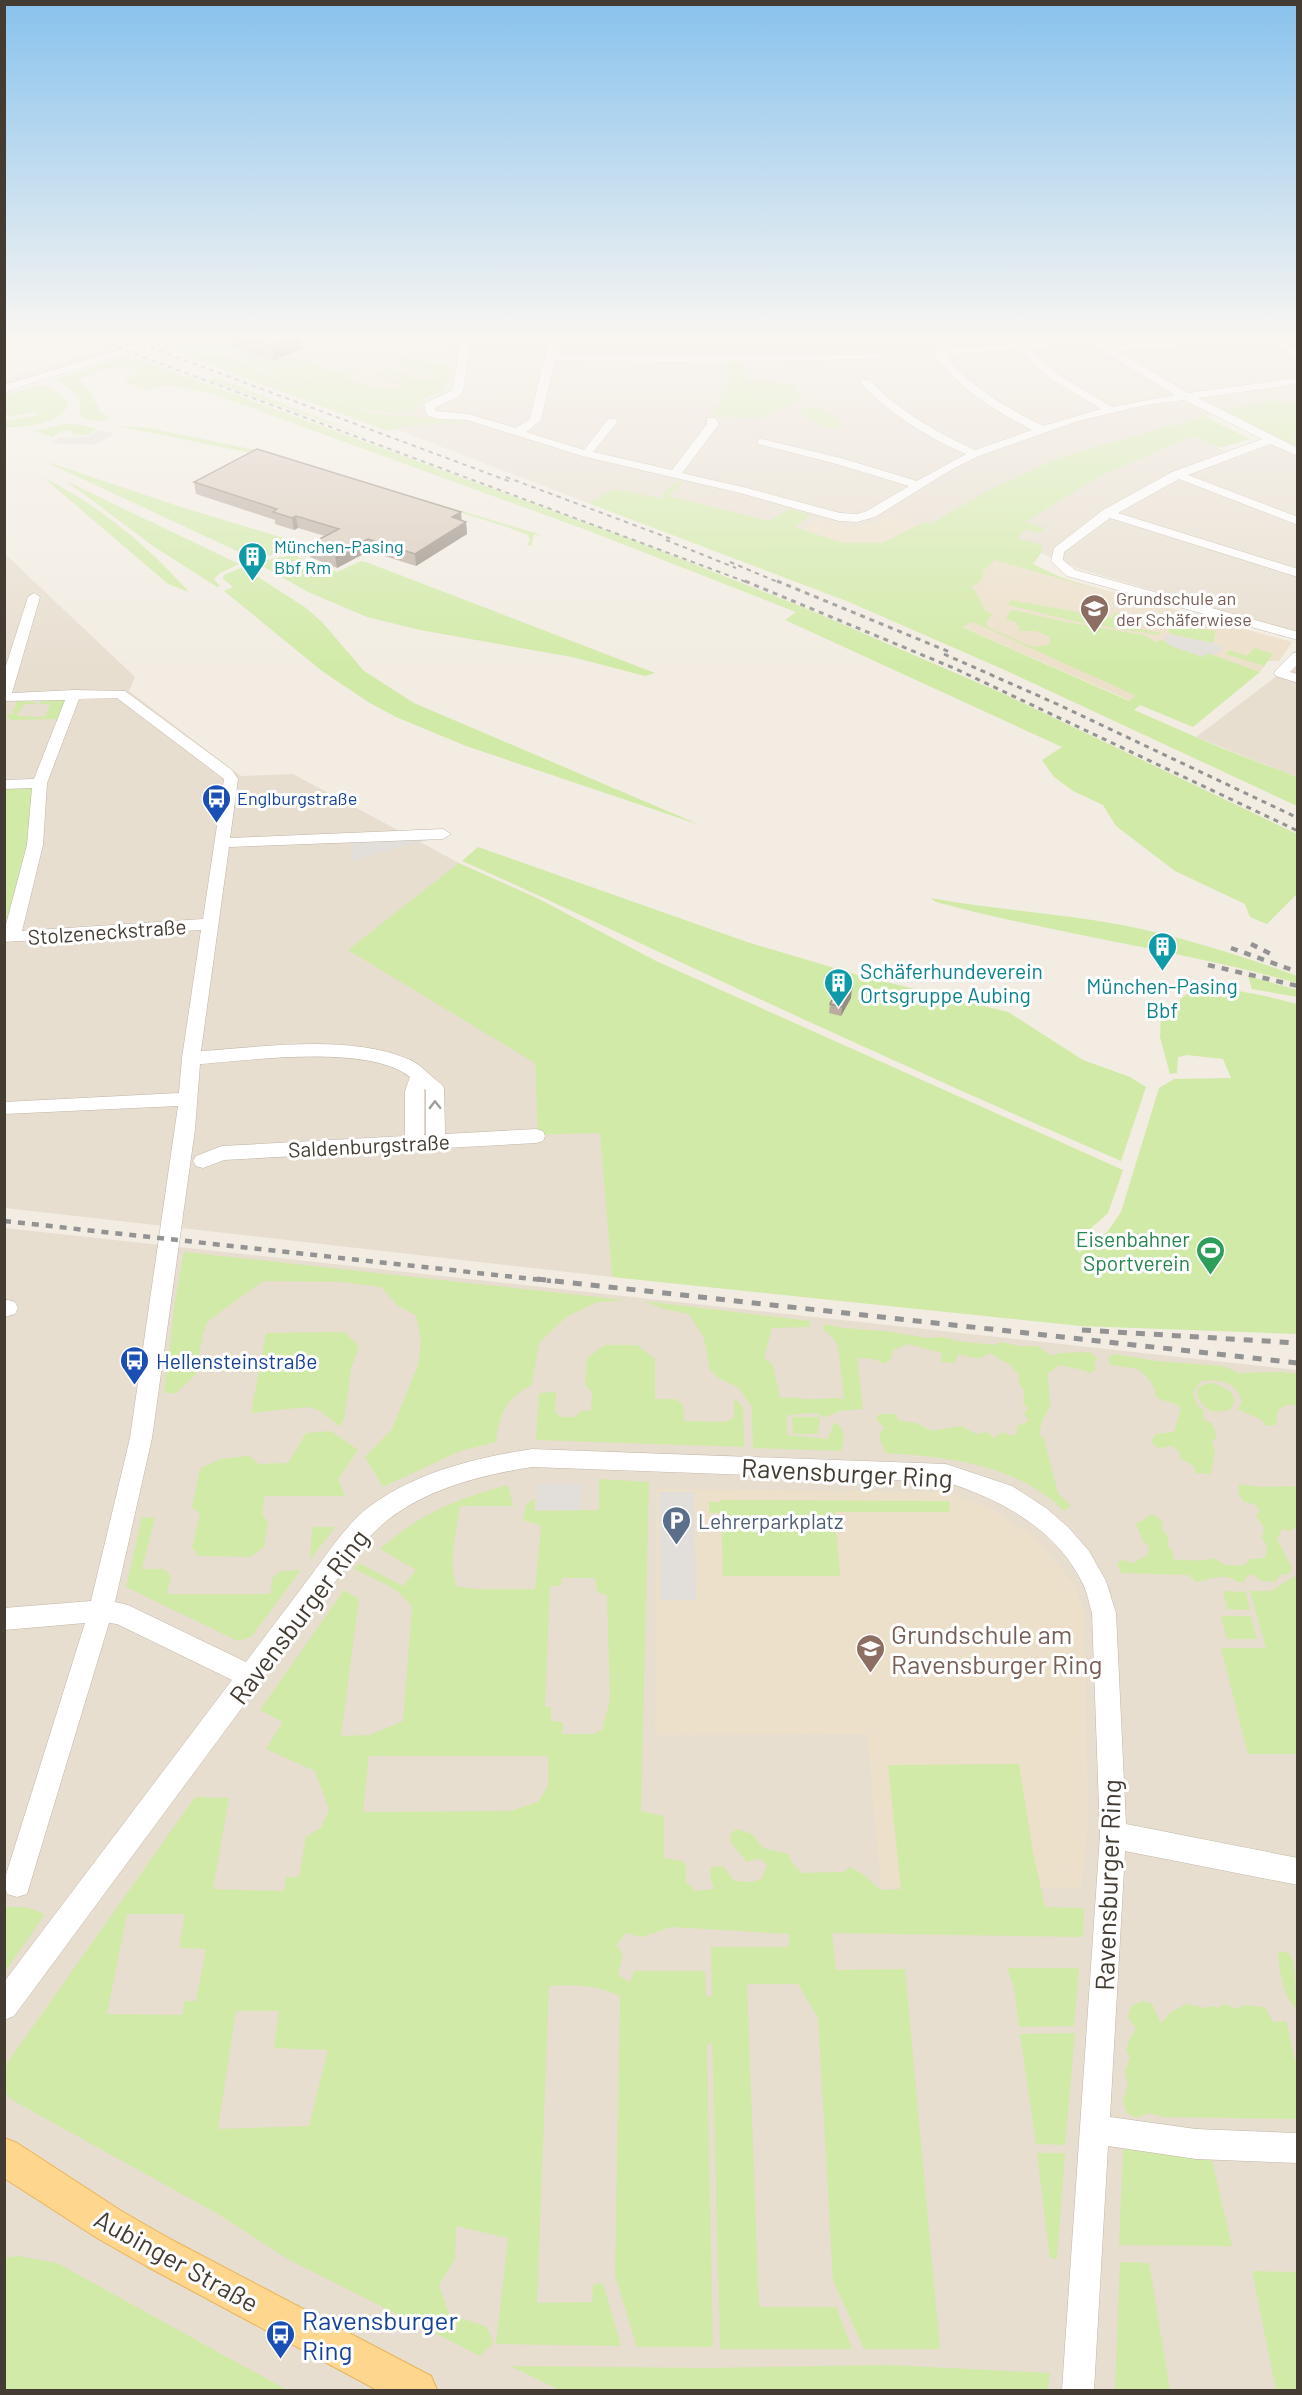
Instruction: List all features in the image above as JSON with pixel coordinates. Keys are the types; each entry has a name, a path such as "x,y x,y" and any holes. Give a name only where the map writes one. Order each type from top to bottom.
{"main road":[{"name":"Aubinger Straße","path":"4,2156 110,2225 159,2253 417,2391"}],"street":[{"path":"572,450 743,490 839,517 857,518 871,514 918,485 987,450"},
{"path":"586,454 589,450"},
{"path":"675,474 693,450"},
{"path":"794,450 837,460 918,485"},
{"path":"966,450 975,454"},
{"path":"1243,450 1176,474 1107,513 1058,551 1056,561 1071,573 1298,636"},
{"path":"1176,474 1298,521"},
{"path":"1107,513 1298,573"},
{"path":"17,1884 101,1611 141,1437 186,1129 191,1058 231,779 227,773 120,694 4,696 34,597"},
{"path":"1298,656 1281,673 1298,679"},
{"path":"8,937 35,845 40,783 74,694"},
{"path":"4,785 40,783"},
{"path":"221,843 443,834"},
{"name":"Stolzeneckstraße","path":"8,937 209,924"},
{"path":"191,1058 307,1053 363,1054 399,1062 411,1068 435,1088 436,1142"},
{"path":"415,1143 414,1091 419,1077"},
{"path":"4,1108 187,1099"},
{"name":"Saldenburgstraße","path":"203,1161 222,1153 536,1136"},
{"name":"Ravensburger Ring","path":"4,2006 335,1562 376,1514 418,1491 480,1467 501,1462 550,1458 946,1473 973,1481 1004,1493 1030,1509 1050,1524 1071,1545 1094,1581 1104,1613 1113,1835 1078,2391"},
{"path":"4,1619 101,1611 120,1613 251,1677"},
{"path":"1113,1835 1298,1872"},
{"path":"1095,2128 1163,2142 1215,2147 1298,2148"}],"shaded area":[{"path":"450,450 1087,450 1058,458 936,521 890,549 614,489 588,503"},
{"path":"1161,450 1221,450 1238,458 1258,450 1297,450 1297,633 1080,569 1009,540 1027,520 1100,476"},
{"path":"891,515 921,526 884,547 850,549 799,533 819,519 844,527 870,525"},
{"path":"4,553 135,677 129,691 241,776 293,774 459,863 456,866 516,1050 535,1063 539,1135 601,1132 612,1277 5,1208"},
{"name":"Grundschule an der Schäferwiese","path":"991,558 1292,642 1279,661 1268,661 1260,672 1208,653 1140,705 956,624 969,580"},
{"path":"1165,634 1213,643 1224,648 1214,655 1208,653 1203,657 1169,645 1165,641"},
{"path":"1297,661 1297,777 1196,737"},
{"path":"437,838 396,848 351,861 353,840"},
{"path":"5,1228 1297,1370 1297,2390 5,2390"},
{"path":"538,1484 581,1484 580,1510 536,1510"},
{"name":"Grundschule am Ravensburger Ring","path":"656,1489 946,1492 992,1509 1034,1537 1075,1585 1084,1612 1088,1824 1081,1888 881,1888 867,1734 655,1735"},
{"name":"Lehrerparkplatz","path":"659,1492 694,1492 696,1600 660,1600"}],"green space":[{"path":"235,450 265,452 535,533 545,538 534,534 531,546 527,545 530,540 528,535 507,527 337,474 332,477 266,456"},
{"path":"366,450 386,450 633,540 805,608 1004,694 1297,834 1297,894 1267,924 1250,917 1245,904 1175,871 1116,826 1103,805 1073,791 1054,777 1042,760 1062,747 785,620 796,612 589,531"},
{"path":"1087,450 1161,450 1100,476 1025,522 1045,528 1039,533 1026,529 1017,538 1042,545 1042,552 1033,564 1095,589 995,560 981,573 984,574 978,584 971,586 985,611 992,614 986,623 987,627 1033,647 1049,645 1050,637 1035,631 1020,631 1016,622 1006,619 1010,611 1015,610 1061,621 1144,635 1156,642 1161,640 1203,656 1208,653 1260,672 1193,727 1140,705 1134,710 1219,747 1297,777 1297,806 1007,671 849,602 588,503 614,489 664,499 662,494 678,481 683,482 668,496 769,521 790,509 811,515 795,527 843,543 883,543 924,522 930,524 993,488 1058,458","holes":["973,622 1136,696 1129,701 962,627"]},
{"path":"44,461 178,506 310,546 254,559"},
{"path":"44,478 84,500 122,528 174,575 189,592 168,584"},
{"path":"66,481 239,564 220,573 214,579 220,586 217,587 153,546"},
{"path":"293,555 337,572 361,561 366,562 655,673 645,676 572,657 420,630 367,617 308,592 255,562"},
{"path":"243,567 306,608 322,622 364,671 414,703 700,825 466,746 396,717 370,703 322,671 224,591 233,587 223,579 224,575"},
{"path":"1011,600 1112,618 1114,613 1122,614 1119,625 1161,633 1159,635 1073,621 1008,605"},
{"path":"1170,623 1216,631 1213,643 1171,634 1168,630"},
{"path":"1254,648 1273,654 1264,666 1226,654 1229,650 1247,656"},
{"path":"61,699 65,701 59,719 10,720 6,718 9,716 5,715 15,713 13,711 17,701 36,702 35,704 24,704 17,712 18,716 42,717 46,715 50,704 39,704 40,701"},
{"path":"37,785 30,846 8,926 5,929 5,786"},
{"path":"478,847 750,943 858,975 1008,1012 1083,1060 1130,1077 1146,1087 1121,1161 843,1037 462,861"},
{"path":"459,863 539,899 656,961 1123,1170 1108,1213 1077,1241 1078,1253 1108,1231 1121,1212 1159,1088 1174,1079 1231,1078 1223,1059 1187,1055 1178,1057 1177,1073 1170,1074 1160,1037 1161,1014 1170,1013 1184,996 1193,990 1203,988 1238,991 1297,1004 1297,1334 1081,1326 612,1277 600,1133 538,1135 535,1063 348,950"},
{"path":"931,898 1098,921 1167,935 1276,968 1297,976 1297,983 1207,961 1026,924 936,902"},
{"path":"1248,976 1297,990 1297,997 1252,989"},
{"path":"184,1252 625,1300 597,1302 566,1317 539,1343 532,1385 516,1395 505,1408 499,1423 496,1442 460,1451 383,1487 365,1457 392,1429 418,1365 421,1340 416,1315 398,1306 381,1287 342,1282 263,1281 208,1321 203,1333 196,1374 176,1393 164,1393 175,1301"},
{"path":"644,1301 810,1321 809,1327 772,1328 764,1358 773,1365 780,1398 844,1399 838,1346 823,1329 824,1324 994,1345 1002,1342 1018,1346 1037,1346 1052,1356 1059,1353 1090,1352 1098,1359 1094,1362 1096,1370 1089,1373 1060,1365 1048,1373 1050,1406 1042,1421 1039,1434 1044,1439 1058,1493 1071,1506 1064,1511 1045,1495 1025,1483 981,1466 933,1457 885,1453 879,1436 884,1428 876,1419 879,1414 896,1414 898,1420 916,1423 932,1431 961,1426 976,1434 987,1432 994,1438 1003,1432 1012,1436 1017,1434 1017,1426 1029,1421 1024,1413 1028,1408 1023,1403 1024,1391 1018,1382 1020,1376 1007,1362 990,1353 979,1359 958,1354 955,1363 941,1362 942,1353 908,1344 893,1350 891,1359 884,1364 875,1359 857,1358 863,1409 840,1411 825,1417 815,1413 787,1415 787,1435 828,1439 834,1422 842,1428 844,1440 841,1451 753,1448 752,1407 738,1387 720,1379 710,1370 704,1338 689,1314 664,1309"},
{"path":"344,1332 359,1346 351,1369 344,1420 339,1426 319,1410 307,1407 251,1413 266,1333"},
{"path":"605,1345 637,1345 655,1359 655,1399 675,1399 683,1405 684,1421 724,1422 734,1418 734,1398 743,1407 744,1447 536,1440 539,1393 556,1392 555,1412 561,1417 575,1417 581,1411 591,1411 592,1392 585,1385 587,1358"},
{"path":"1115,1354 1156,1361 1223,1366 1239,1373 1297,1374 1297,1405 1286,1405 1278,1410 1276,1425 1266,1426 1262,1420 1237,1409 1242,1403 1237,1390 1232,1386 1215,1380 1201,1381 1193,1393 1197,1405 1204,1411 1203,1420 1212,1423 1217,1437 1212,1441 1215,1452 1211,1474 1195,1473 1195,1467 1180,1458 1180,1452 1172,1446 1158,1448 1151,1442 1156,1434 1174,1432 1181,1408 1155,1396 1152,1383 1136,1368 1111,1366 1108,1357"},
{"path":"1215,1383 1231,1392 1235,1401 1230,1410 1215,1412 1199,1400 1198,1390 1206,1384"},
{"path":"792,1417 820,1417 818,1434 793,1434"},
{"path":"331,1431 358,1450 338,1479 345,1496 265,1496 262,1513 268,1523 264,1547 250,1557 199,1556 192,1548 200,1514 192,1507 200,1469 220,1459 249,1456 259,1464 288,1463 306,1433"},
{"path":"599,1479 649,1482 641,1811 664,1816 664,1858 682,1861 686,1866 686,1882 696,1891 714,1889 710,1876 711,1867 723,1866 734,1881 752,1882 762,1879 767,1865 760,1858 747,1862 731,1843 730,1835 736,1829 752,1834 763,1848 789,1854 791,1862 802,1873 844,1872 850,1867 864,1875 880,1890 901,1889 888,1765 1019,1764 1033,1852 1045,1907 1084,1908 1083,1937 832,1933 836,1970 905,1969 940,2349 864,2349 833,2280 818,2018 798,1984 747,1984 759,2307 836,2307 852,2349 720,2349 712,2036 711,2044 707,2045 713,2347 637,2347 615,2275 620,1996 594,1987 549,1986 537,2303 592,2302 593,2285 603,2283 621,2346 496,2344 508,2238 456,2226 455,2259 439,2285 449,2314 487,2327 493,2343 480,2356 286,2258 218,2214 12,2100 5,2092 5,2066 195,1797 229,1798 213,1889 284,1891 286,1877 299,1877 306,1837 321,1828 329,1810 315,1771 266,1749 283,1722 260,1710 344,1590 359,1599 341,1736 370,1735 403,1721 412,1608 394,1590 354,1569 359,1563 403,1586 416,1570 380,1549 410,1526 440,1509 508,1485 513,1506 460,1506 453,1558 454,1578 457,1587 535,1589 541,1526 523,1520 526,1505 535,1498 535,1511 599,1510","holes":["562,1578 595,1578 597,1591 607,1596 610,1699 602,1730 593,1734 562,1734 563,1722 551,1721 551,1707 545,1707 550,1586 561,1586","369,1756 548,1756 548,1786 538,1802 510,1811 363,1812","127,1914 185,1914 179,1948 206,1949 196,2001 185,2001 182,2015 107,2014","671,1927 789,1934 789,1947 711,1947 712,1995 706,1997 705,1971 634,1971 630,1982 618,1975 623,1953 616,1946 626,1933 642,1937","236,2011 279,2011 274,2048 328,2050 309,2126 218,2129"]},
{"path":"1239,1484 1297,1488 1297,1524 1292,1531 1282,1529 1277,1539 1292,1568 1289,1574 1280,1575 1275,1582 1262,1581 1253,1575 1247,1575 1244,1582 1237,1582 1228,1577 1217,1577 1196,1582 1188,1575 1121,1573 1117,1564 1121,1560 1133,1563 1148,1555 1149,1547 1143,1541 1136,1524 1152,1514 1162,1521 1162,1529 1169,1537 1167,1546 1172,1550 1174,1560 1199,1561 1213,1558 1226,1565 1245,1565 1250,1559 1265,1558 1267,1546 1262,1538 1264,1528 1256,1516 1260,1511 1254,1504 1244,1502 1238,1493"},
{"path":"721,1500 949,1501 950,1512 835,1512 840,1576 723,1576 721,1513 709,1513 709,1502 720,1502"},
{"path":"142,1517 155,1518 142,1569 164,1569 171,1576 167,1594 270,1594 273,1577 281,1571 301,1570 251,1637 238,1641 126,1587"},
{"path":"312,1527 335,1527 310,1560"},
{"path":"1297,1575 1297,1754 1248,1754 1221,1648 1266,1648 1250,1591 1271,1591"},
{"path":"1223,1591 1246,1592 1250,1610 1227,1609"},
{"path":"1221,1616 1251,1616 1257,1639 1227,1639"},
{"path":"5,1907 26,1907 45,1914 5,1972"},
{"path":"1278,1951 1289,1953 1294,1962 1297,2008 1285,1991"},
{"path":"1007,1968 1079,1968 1074,2026 1019,2027 1014,1987"},
{"path":"1142,2001 1152,2004 1161,2023 1171,2012 1187,2004 1205,2008 1212,2006 1218,2008 1224,2004 1237,2009 1244,2005 1265,2007 1273,2022 1286,2021 1297,2068 1297,2119 1162,2117 1150,2113 1136,2118 1127,2113 1123,2102 1128,2084 1125,2072 1130,2057 1126,2051 1129,2040 1136,2029 1128,2017 1131,2006"},
{"path":"1075,2033 1065,2145 1036,2144 1020,2034"},
{"path":"1123,2149 1212,2161 1232,2246 1119,2245"},
{"path":"1037,2153 1065,2153 1057,2259 1050,2258"},
{"path":"18,2256 57,2263 287,2390 5,2390 5,2258"},
{"path":"1120,2262 1149,2263 1170,2390 1115,2390"},
{"path":"1252,2271 1297,2272 1297,2390 1276,2390"},
{"path":"890,2365 1050,2373 1048,2390 560,2390 510,2366 705,2368"}],"building":[{"path":"259,450 461,512 452,517 466,522 415,554 368,539 335,555 308,545 339,529 296,516 292,518 273,512 277,509 194,482"},
{"path":"840,985 852,988 842,1007 830,1004"}],"railway":[{"path":"392,450 749,583"},
{"path":"425,450 511,482"},
{"path":"506,477 674,540"},
{"path":"666,540 736,568"},
{"path":"730,562 780,583"},
{"path":"745,581 956,669 1298,831"},
{"path":"777,581 952,653"},
{"path":"944,654 1057,704 1298,818"},
{"path":"1251,944 1273,955"},
{"path":"1231,948 1298,972"},
{"path":"1208,965 1298,986"},
{"path":"4,1221 551,1281"},
{"path":"537,1279 1298,1363"},
{"path":"1082,1330 1298,1343"}],"place":[{"name":"München-Pasing Bbf Rm","path":"253,582"},
{"name":"Grundschule an der Schäferwiese","path":"1095,634"},
{"name":"Englburgstraße","path":"216,824"},
{"name":"München-Pasing Bbf","path":"1162,972"},
{"name":"Schäferhundeverein Ortsgruppe Aubing","path":"839,1008"},
{"name":"Eisenbahner Sportverein","path":"1211,1276"},
{"name":"Hellensteinstraße","path":"135,1386"},
{"name":"Lehrerparkplatz","path":"677,1546"},
{"name":"Grundschule am Ravensburger Ring","path":"870,1674"},
{"name":"Ravensburger Ring","path":"281,2360"}]}
